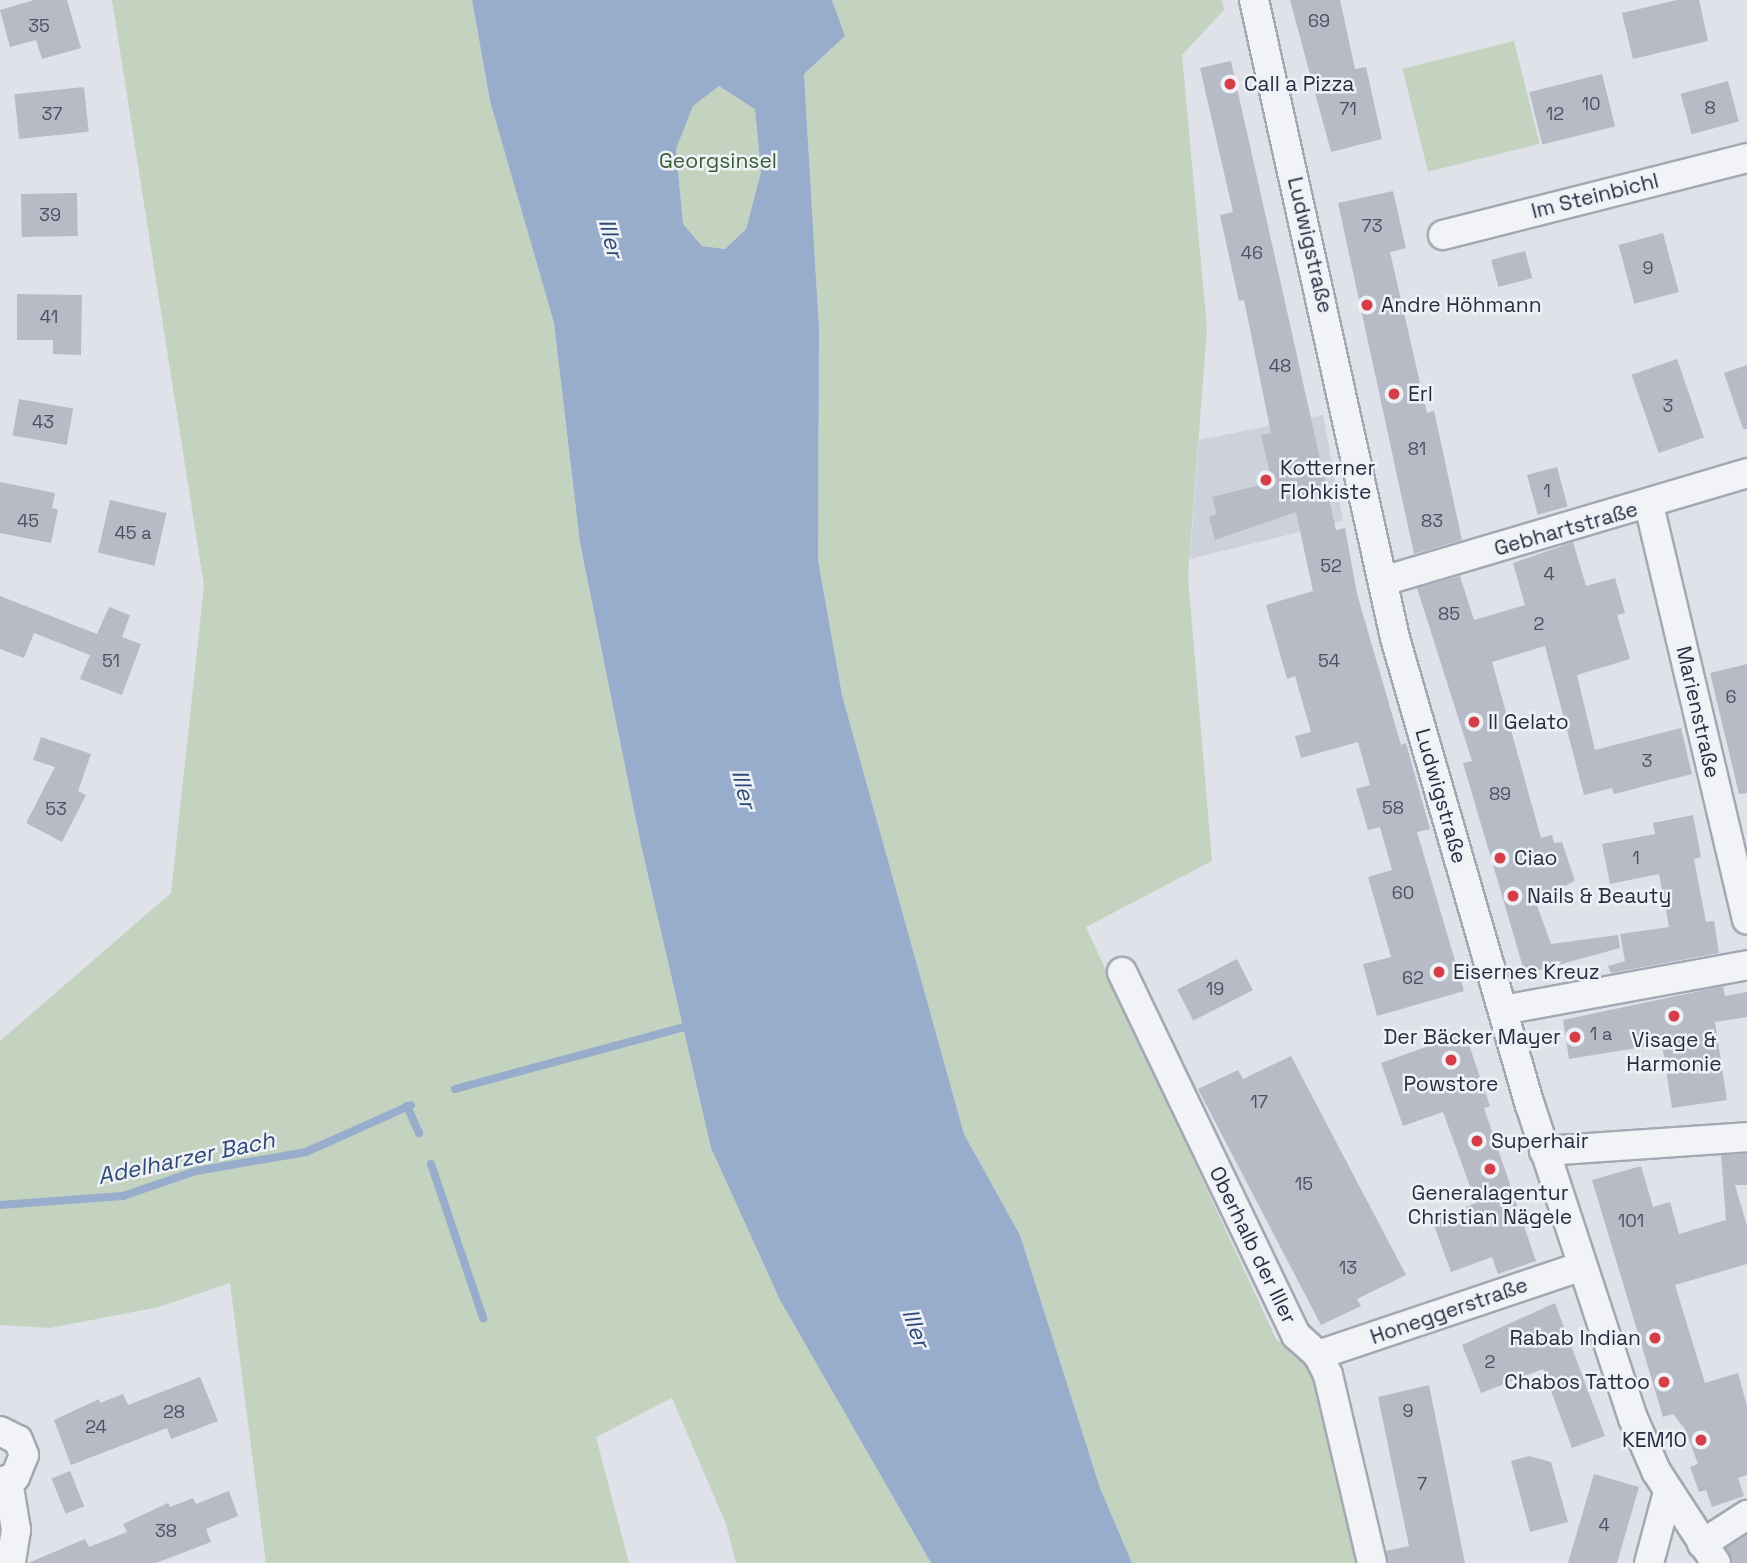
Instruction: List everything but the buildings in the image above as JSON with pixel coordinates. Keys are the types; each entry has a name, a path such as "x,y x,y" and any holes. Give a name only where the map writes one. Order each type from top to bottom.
{"street":[{"name":"Ludwigstraße","path":"1254,0 1383,581 1544,1151 1580,1267 1633,1418 1668,1492 1709,1554"},
{"name":"Im Steinbichl","path":"1443,235 1747,158"},
{"name":"Gebhartstraße","path":"1383,581 1649,505 1747,473"},
{"name":"Marienstraße","path":"1649,505 1747,920"},
{"path":"1503,1010 1747,965"},
{"name":"Oberhalb der Iller","path":"1122,972 1296,1335 1318,1355 1328,1376 1372,1563"},
{"path":"1544,1151 1747,1137"},
{"name":"Honeggerstraße","path":"1318,1355 1580,1267"},
{"path":"0,1431 19,1440 24,1455 20,1470 4,1481 16,1530 11,1563"},
{"path":"1649,1563 1668,1492"},
{"path":"1709,1554 1747,1515"}],"shaded area":[{"name":"Kotterner Flohkiste","path":"1323,415 1343,521 1190,559 1199,440"}],"green space":[{"path":"112,0 472,0 490,101 554,323 580,543 641,845 711,1148 780,1300 931,1563 736,1563 726,1524 672,1398 596,1437 629,1563 266,1563 230,1283 159,1307 50,1328 0,1325 0,1041 171,893 204,586"},
{"path":"832,0 1222,0 1224,10 1182,55 1207,328 1188,577 1212,861 1086,927 1276,1339 1321,1377 1363,1563 1132,1563 1100,1488 1020,1235 964,1134 842,695 818,560 819,329 804,74 845,36"},
{"path":"1514,41 1540,144 1428,172 1402,69"},
{"name":"Georgsinsel","path":"719,86 755,108 761,172 746,229 725,249 702,246 683,224 676,149 693,106"}],"water":[{"name":"Iller","path":"472,0 832,0 845,36 804,74 819,329 818,560 842,695 964,1134 1020,1235 1100,1488 1132,1563 931,1563 780,1300 711,1148 641,845 580,543 554,323 490,101","holes":["719,86 755,109 761,172 746,229 725,249 702,246 683,224 676,149 693,106"]}],"waterway":[{"name":"Adelharzer Bach","path":"455,1089 692,1025"},
{"name":"Adelharzer Bach","path":"0,1205 123,1196 196,1171 306,1152 411,1105"},
{"path":"407,1106 419,1133"},
{"path":"431,1164 483,1318"}],"place":[{"name":"Call a Pizza","path":"1230,84"},
{"name":"Andre Höhmann","path":"1367,305"},
{"name":"Erl","path":"1394,394"},
{"name":"Kotterner Flohkiste","path":"1266,480"},
{"name":"Il Gelato","path":"1474,722"},
{"name":"Ciao","path":"1500,858"},
{"name":"Nails & Beauty","path":"1513,896"},
{"name":"Eisernes Kreuz","path":"1439,972"},
{"name":"Visage & Harmonie","path":"1674,1016"},
{"name":"Der Bäcker Mayer","path":"1575,1037"},
{"name":"Powstore","path":"1451,1060"},
{"name":"Superhair","path":"1477,1141"},
{"name":"Generalagentur Christian Nägele","path":"1490,1169"},
{"name":"Rabab Indian","path":"1655,1338"},
{"name":"Chabos Tattoo","path":"1664,1382"},
{"name":"KEM10","path":"1701,1440"}]}
